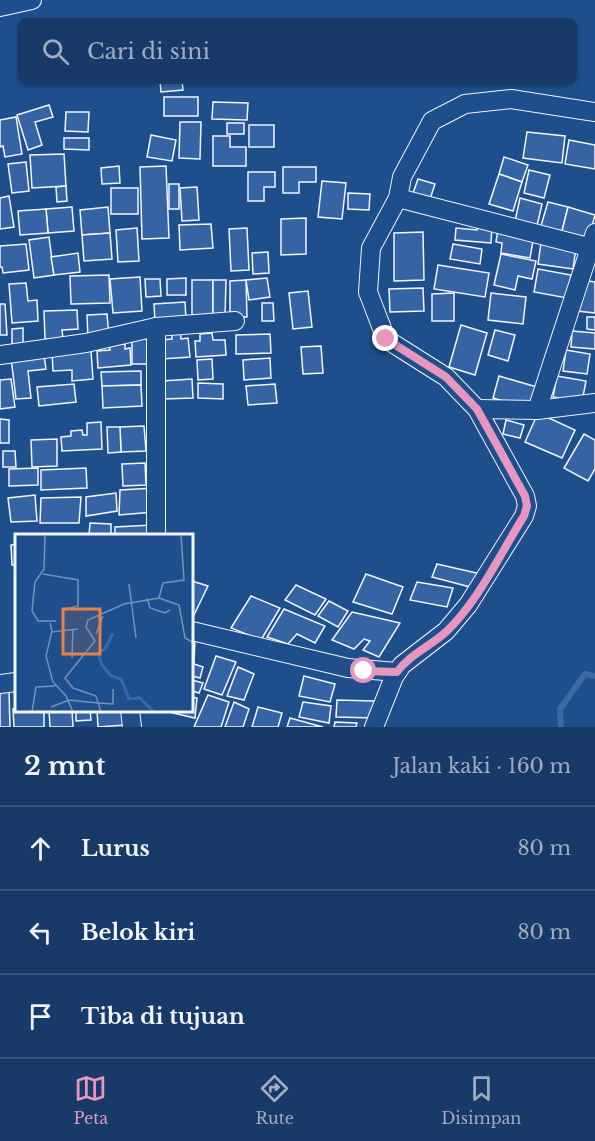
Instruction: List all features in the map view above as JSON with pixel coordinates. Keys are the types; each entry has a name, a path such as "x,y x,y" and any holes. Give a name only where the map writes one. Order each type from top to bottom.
{"street":[{"path":"0,7 32,0"},
{"path":"374,727 397,672 416,653 446,631 468,605 524,516 527,506 525,496 477,409 446,377 386,339 368,292 371,248 398,198 402,177 432,121 465,104 512,99 595,112"},
{"path":"398,198 592,240 537,410"},
{"path":"0,355 86,344 156,327 235,321"},
{"path":"156,327 156,534"},
{"path":"477,409 537,410 595,404"},
{"path":"194,630 348,668 397,672"},
{"path":"0,684 15,682"},
{"path":"130,712 132,727"}],"building":[{"path":"160,84 182,84 183,90 161,92"},
{"path":"164,97 198,97 198,116 164,116"},
{"path":"213,102 248,103 247,120 212,119"},
{"path":"49,105 53,117 35,122 42,145 28,150 17,115"},
{"path":"66,112 89,112 88,132 65,131"},
{"path":"16,117 22,154 5,157 3,146 0,147 0,120"},
{"path":"180,122 201,122 200,159 179,158"},
{"path":"227,123 244,123 244,134 227,134"},
{"path":"249,125 274,125 274,147 249,147"},
{"path":"527,132 565,136 562,163 523,158"},
{"path":"151,135 176,140 172,161 147,157"},
{"path":"213,136 230,136 230,147 246,147 246,166 213,166"},
{"path":"64,138 89,138 89,150 64,149"},
{"path":"569,140 595,145 595,169 565,164"},
{"path":"64,154 66,186 32,188 30,155"},
{"path":"504,157 528,165 522,182 499,174"},
{"path":"26,162 29,191 12,193 8,164"},
{"path":"119,166 120,183 102,184 101,168"},
{"path":"166,166 169,238 142,239 140,167"},
{"path":"283,167 316,167 316,182 299,182 299,193 283,193"},
{"path":"529,170 550,175 544,198 524,193"},
{"path":"248,172 275,172 275,187 264,187 264,201 248,201"},
{"path":"499,174 522,182 513,211 489,204"},
{"path":"418,179 435,184 430,199 413,193"},
{"path":"322,181 346,183 342,219 318,217"},
{"path":"169,184 179,184 179,209 169,209"},
{"path":"66,186 67,201 57,202 56,187"},
{"path":"197,187 199,220 182,221 180,188"},
{"path":"111,188 138,188 138,214 111,214"},
{"path":"348,193 370,194 369,210 348,209"},
{"path":"9,196 14,227 0,229 0,198"},
{"path":"520,198 542,204 537,226 515,221"},
{"path":"548,202 568,207 561,235 540,229"},
{"path":"72,207 74,231 48,233 46,209"},
{"path":"108,207 110,233 82,235 80,210"},
{"path":"568,207 595,215 588,242 561,235"},
{"path":"46,209 48,233 20,235 18,211"},
{"path":"306,218 306,254 281,255 281,219"},
{"path":"478,223 492,224 491,243 455,240 456,228 477,230"},
{"path":"211,224 213,248 180,250 179,225"},
{"path":"137,228 139,261 118,262 116,230"},
{"path":"247,228 249,270 231,271 229,229"},
{"path":"498,229 534,235 530,258 501,253 502,243 496,242"},
{"path":"423,232 424,280 394,281 394,233"},
{"path":"110,233 112,259 84,261 82,235"},
{"path":"49,237 54,275 34,278 29,240"},
{"path":"541,243 576,248 573,269 538,264"},
{"path":"26,244 29,270 3,273 0,267 0,246"},
{"path":"453,244 482,249 480,264 450,259"},
{"path":"268,252 269,273 253,274 252,253"},
{"path":"78,253 80,272 54,275 51,257"},
{"path":"501,254 536,261 532,279 518,276 515,290 494,285"},
{"path":"438,265 489,273 485,297 434,289"},
{"path":"538,269 571,275 567,298 534,292"},
{"path":"109,275 110,303 71,304 70,276"},
{"path":"140,277 142,311 113,313 110,279"},
{"path":"186,278 186,295 167,295 167,279"},
{"path":"267,278 270,297 249,300 246,280"},
{"path":"145,279 160,279 161,296 146,297"},
{"path":"192,280 213,280 213,316 192,315"},
{"path":"213,280 226,280 225,316 213,316"},
{"path":"246,280 247,317 230,317 230,281"},
{"path":"581,280 595,282 595,313 577,311"},
{"path":"26,283 28,301 37,300 38,321 12,323 9,284"},
{"path":"423,288 424,311 390,312 389,289"},
{"path":"308,291 312,327 293,329 289,293"},
{"path":"454,293 454,321 432,321 432,294"},
{"path":"491,293 526,297 523,324 488,320"},
{"path":"185,302 186,320 155,322 154,304"},
{"path":"262,303 273,303 274,321 262,321"},
{"path":"0,304 5,304 7,335 0,335"},
{"path":"77,310 78,329 62,330 63,338 45,339 44,311"},
{"path":"107,314 109,338 88,339 87,315"},
{"path":"587,317 595,317 595,330 587,329"},
{"path":"461,325 487,333 475,375 449,367"},
{"path":"23,328 23,345 12,345 12,329"},
{"path":"180,328 181,339 188,338 190,357 162,359 161,340 172,339 171,329"},
{"path":"495,330 515,335 508,361 488,355"},
{"path":"572,331 595,333 595,349 571,347"},
{"path":"212,333 213,340 225,340 226,355 196,357 195,341 200,341 200,334"},
{"path":"270,334 271,353 236,354 236,335"},
{"path":"132,338 149,339 149,364 132,364"},
{"path":"125,344 125,349 130,348 131,365 98,368 97,351 110,350 109,345"},
{"path":"321,346 323,373 303,374 301,347"},
{"path":"566,350 590,354 587,374 563,371"},
{"path":"91,351 93,379 72,381 72,370 53,371 52,353"},
{"path":"44,355 46,369 28,371 31,398 16,399 11,358"},
{"path":"270,358 271,378 244,380 243,360"},
{"path":"212,359 213,379 198,380 197,360"},
{"path":"141,371 141,385 102,386 101,372"},
{"path":"499,376 537,387 531,409 493,398"},
{"path":"557,376 586,381 582,402 553,397"},
{"path":"11,379 15,407 0,409 0,380"},
{"path":"192,379 193,398 163,399 162,381"},
{"path":"198,383 223,384 223,399 198,398"},
{"path":"74,384 76,402 39,406 37,387"},
{"path":"275,384 277,403 248,405 246,386"},
{"path":"141,385 142,406 103,408 102,386"},
{"path":"538,413 575,430 562,458 525,442"},
{"path":"0,419 9,420 9,443 0,443"},
{"path":"506,420 524,425 520,438 503,434"},
{"path":"101,422 102,449 62,451 61,437 71,436 71,431 82,430 83,435 87,435 87,423"},
{"path":"144,426 146,451 121,452 120,427"},
{"path":"107,427 120,427 121,452 108,453"},
{"path":"584,434 595,440 595,469 588,481 564,468"},
{"path":"57,439 57,466 32,467 31,440"},
{"path":"3,451 15,451 16,467 3,467"},
{"path":"145,463 146,485 123,486 122,464"},
{"path":"38,468 38,485 9,486 9,469"},
{"path":"86,468 87,488 41,490 41,470"},
{"path":"154,488 154,512 119,515 120,490"},
{"path":"116,493 117,511 86,516 86,497"},
{"path":"35,495 37,521 11,522 8,498"},
{"path":"81,497 79,523 40,523 41,498"},
{"path":"90,523 111,524 111,534 89,534"},
{"path":"152,525 151,534 115,534 115,527"},
{"path":"15,544 15,565 12,565 11,545"},
{"path":"437,564 481,574 474,588 432,577"},
{"path":"366,574 403,587 392,614 353,602"},
{"path":"194,582 208,586 194,615"},
{"path":"417,582 453,588 447,607 410,600"},
{"path":"296,585 326,599 315,615 285,600"},
{"path":"251,596 280,608 261,640 231,628"},
{"path":"329,601 348,611 338,627 318,616"},
{"path":"284,609 325,626 315,643 297,634 288,644 267,637"},
{"path":"352,612 400,623 379,657 363,650 370,641 364,639 354,649 332,640"},
{"path":"216,656 236,662 222,695 204,689"},
{"path":"194,664 203,667 200,678 194,676"},
{"path":"238,667 254,674 244,700 227,696"},
{"path":"304,676 335,684 330,702 299,696"},
{"path":"194,681 203,683 199,693 194,692"},
{"path":"0,690 9,690 10,727 0,727"},
{"path":"208,695 229,702 221,727 194,727"},
{"path":"194,697 197,698 195,718 169,712 194,712"},
{"path":"337,700 374,701 373,718 336,717"},
{"path":"234,702 249,709 243,727 225,727"},
{"path":"303,702 331,706 329,723 299,717"},
{"path":"258,707 282,713 278,727 252,727"},
{"path":"13,709 15,712 44,712 44,727 14,727"},
{"path":"49,712 72,712 73,727 50,727"},
{"path":"76,712 90,712 91,720 76,721"},
{"path":"97,712 125,712 126,725 98,727"},
{"path":"290,718 323,727 287,727"},
{"path":"335,722 357,723 356,727 334,727"}],"waterway":[{"path":"561,727 560,709 585,674 595,676"}],"route":[{"path":"364,671 397,672 416,653 446,631 468,605 524,516 527,506 525,496 477,409 446,377 386,339"}]}
